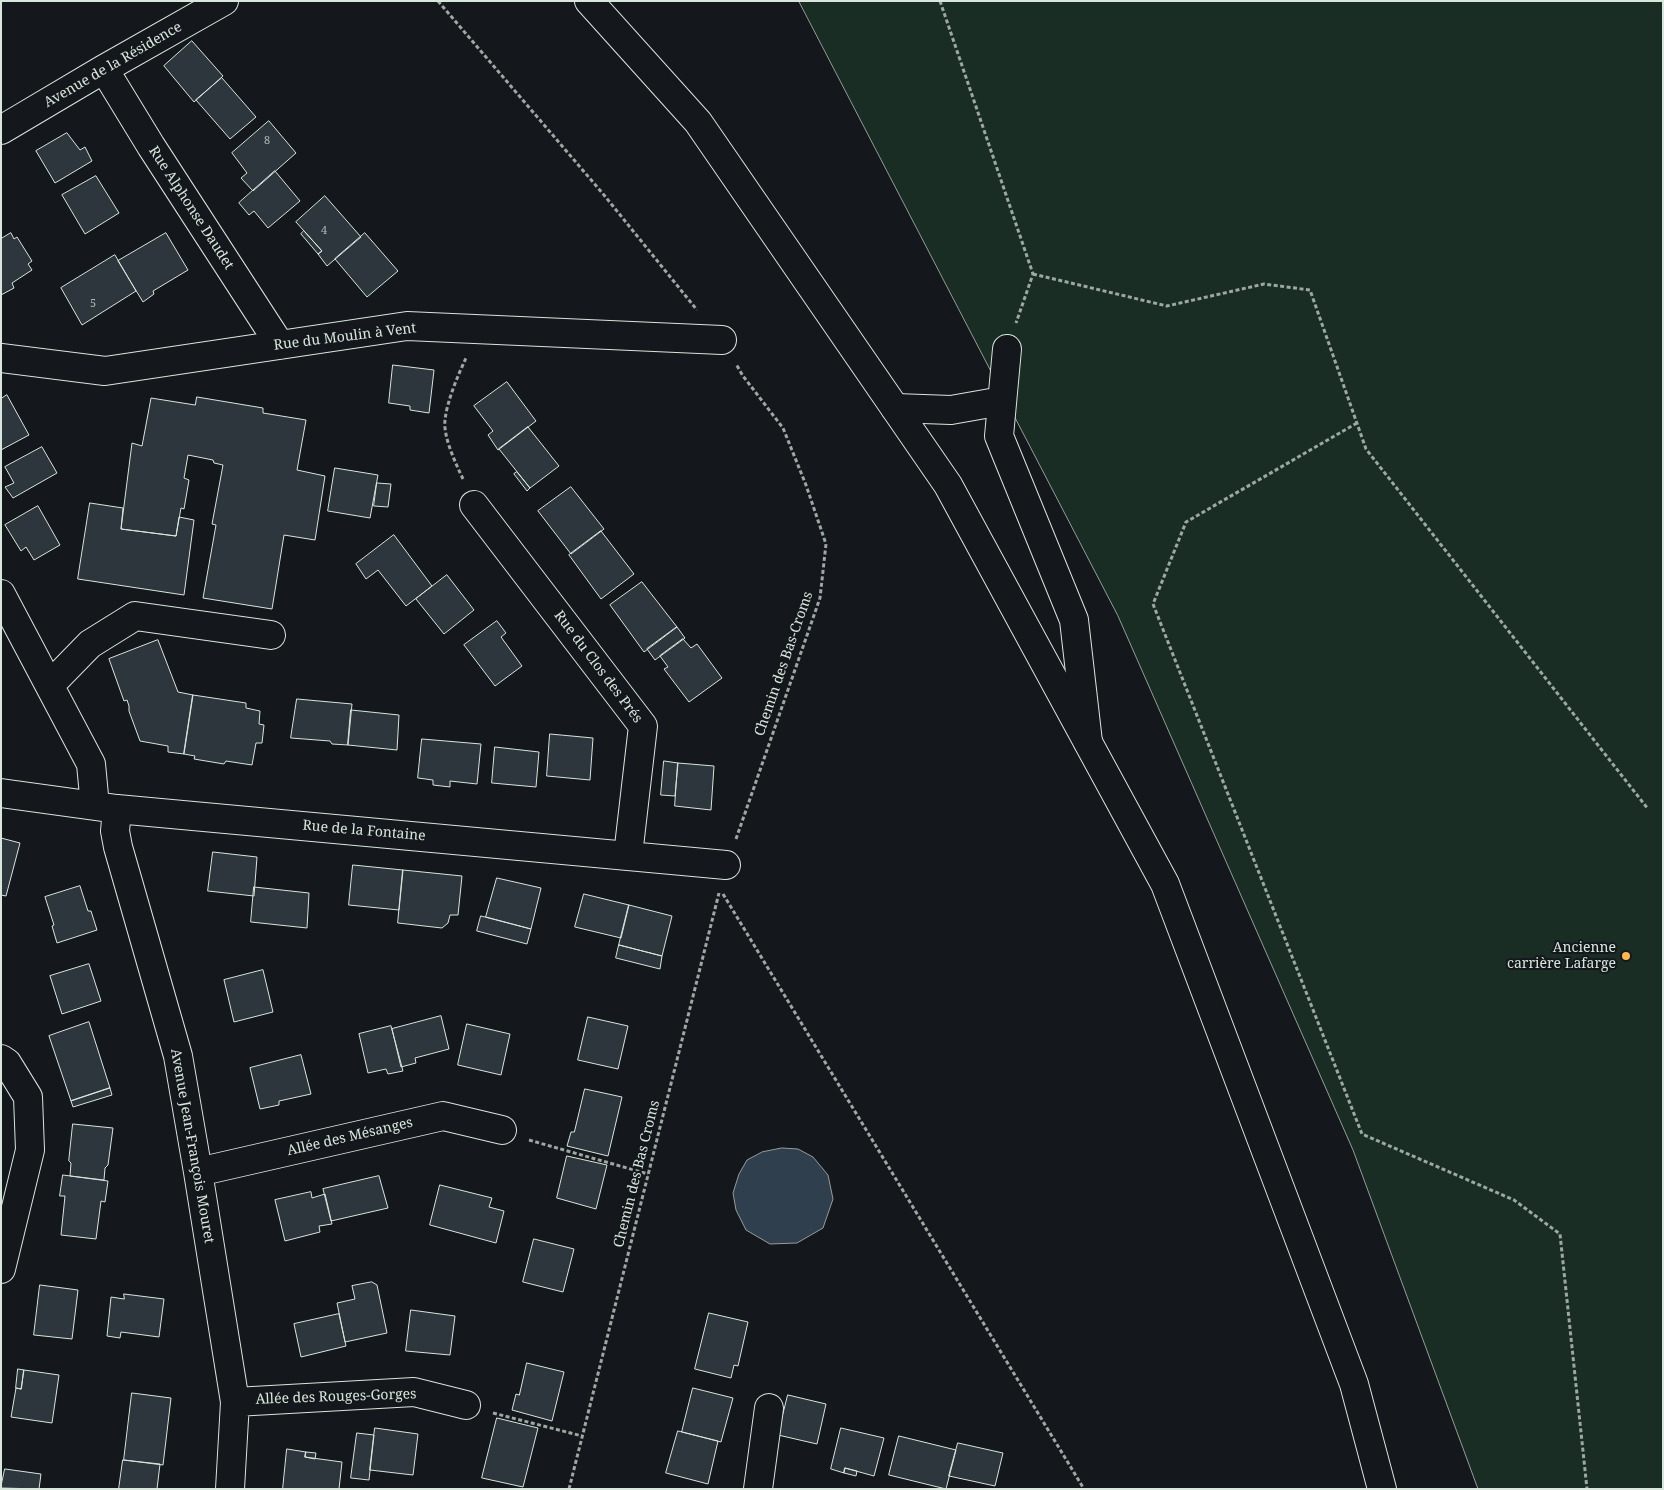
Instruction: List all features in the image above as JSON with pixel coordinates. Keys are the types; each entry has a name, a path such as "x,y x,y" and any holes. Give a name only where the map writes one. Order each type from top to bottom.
{"street":[{"name":"Avenue de la Résidence","path":"1,130 224,1"},
{"path":"589,1 698,122 948,485 1165,884 1354,1384 1382,1489"},
{"name":"Rue Alphonse Daudet","path":"104,69 151,146 280,345"},
{"name":"Rue du Moulin à Vent","path":"1,358 105,371 407,326 722,340"},
{"path":"1007,349 999,436 1074,620 1088,742"},
{"path":"895,408 951,410 1002,401"},
{"name":"Rue du Clos des Prés","path":"474,505 643,726 628,855"},
{"name":"Avenue Jean-François Mouret","path":"1,594 91,764 115,831 178,1056 235,1402 230,1489"},
{"path":"50,685 90,644 135,616 271,635"},
{"name":"Rue de la Fontaine","path":"1,793 106,807 628,855 723,877"},
{"path":"1,1059 8,1063 28,1097 30,1150 1,1269"},
{"name":"Allée des Mésanges","path":"198,1172 443,1116 502,1130"},
{"name":"Allée des Rouges-Gorges","path":"235,1402 414,1392 466,1405"},
{"path":"758,1489 769,1408"}],"path":[{"name":"Chemin des Bas-Croms","path":"438,1 604,195 722,340 743,376 783,428 806,485 826,544 820,598 723,877"},
{"path":"940,1 1033,274 1007,349"},
{"path":"1033,274 1166,306 1264,284 1310,290 1366,449 1648,808"},
{"path":"451,453 444,421 455,382 468,354"},
{"path":"1356,423 1186,522 1153,604 1362,1134 1514,1200 1560,1234 1587,1489"},
{"path":"723,877 1084,1489"},
{"name":"Chemin des Bas Croms","path":"569,1489 723,877"},
{"path":"502,1130 522,1138 648,1174"},
{"path":"466,1405 582,1436"}],"green space":[{"path":"799,1 1663,1 1663,1489 1478,1489 1353,1150 1118,616"}],"water":[{"path":"782,1148 798,1149 813,1157 828,1175 833,1199 823,1228 797,1243 770,1244 746,1230 736,1210 733,1193 739,1174 747,1160 762,1152"}],"building":[{"path":"192,41 223,76 194,102 164,66"},
{"path":"222,78 256,117 230,139 196,100"},
{"path":"269,121 296,153 253,191 241,178 247,173 232,153"},
{"path":"67,133 80,150 85,147 92,161 55,183 36,151"},
{"path":"275,171 300,201 268,228 254,211 249,215 239,203"},
{"path":"96,176 119,213 85,234 62,195"},
{"path":"325,196 361,237 327,266 318,254 322,251 296,222"},
{"path":"304,231 322,251 318,254 301,234"},
{"path":"11,233 14,239 17,237 32,261 28,264 32,270 12,283 14,288 1,295 1,239"},
{"path":"166,233 188,270 153,291 154,294 143,302 118,261"},
{"path":"365,233 398,271 367,297 335,259"},
{"path":"115,255 136,291 82,325 61,288"},
{"path":"393,365 434,370 429,413 410,410 410,406 389,403"},
{"path":"507,382 536,421 498,450 488,435 493,431 474,406"},
{"path":"7,395 29,435 1,450 1,399"},
{"path":"197,397 263,408 263,413 306,420 297,470 325,476 315,540 284,535 272,609 203,598 216,525 212,524 223,465 214,463 213,460 188,455 184,478 189,480 184,509 181,508 176,536 121,529 132,443 142,446 151,398 195,405"},
{"path":"528,427 559,466 530,488 499,449"},
{"path":"42,447 57,473 13,498 5,487 14,483 5,467"},
{"path":"335,468 378,475 370,518 328,511"},
{"path":"517,472 530,488 527,491 514,474"},
{"path":"377,483 391,484 388,507 374,506"},
{"path":"571,487 604,529 571,554 538,511"},
{"path":"90,503 123,508 121,529 176,536 179,517 194,520 184,595 78,579"},
{"path":"38,506 60,545 34,560 26,547 21,551 5,525"},
{"path":"601,531 634,574 601,599 569,555"},
{"path":"394,535 432,586 406,606 378,570 366,579 356,564"},
{"path":"447,575 474,610 444,634 416,599"},
{"path":"642,582 677,627 644,652 610,605"},
{"path":"497,621 506,633 501,637 522,666 495,686 464,645"},
{"path":"677,627 685,638 655,660 647,649"},
{"path":"683,639 691,648 697,644 722,678 689,702 664,669 668,667 660,656"},
{"path":"158,640 178,692 193,695 184,754 168,752 168,746 140,741 127,700 124,701 109,659"},
{"path":"193,695 246,703 246,708 260,711 259,724 264,725 262,743 256,743 252,765 226,761 224,764 194,759 195,756 184,754"},
{"path":"297,699 352,704 348,745 332,744 330,741 291,738"},
{"path":"351,710 399,715 397,750 348,745"},
{"path":"550,734 593,738 590,780 547,776"},
{"path":"422,739 481,744 477,784 450,781 450,787 433,785 433,780 418,778"},
{"path":"495,747 539,752 536,787 492,783"},
{"path":"664,761 678,763 675,796 661,795"},
{"path":"678,763 714,766 711,810 675,806"},
{"path":"1,838 20,843 6,896 1,895"},
{"path":"213,852 257,857 254,896 208,891"},
{"path":"353,865 403,870 399,910 349,905"},
{"path":"403,870 462,876 458,915 450,915 448,923 442,928 398,923"},
{"path":"497,878 541,888 531,929 486,917"},
{"path":"80,886 88,911 91,911 97,930 57,943 52,926 54,925 45,897"},
{"path":"254,887 309,893 307,928 251,922"},
{"path":"584,894 629,905 621,938 575,927"},
{"path":"629,905 672,916 662,956 619,945"},
{"path":"481,916 531,929 527,944 477,931"},
{"path":"619,945 662,956 660,969 616,958"},
{"path":"89,964 101,1001 62,1014 50,976"},
{"path":"263,970 273,1012 234,1022 224,980"},
{"path":"441,1016 449,1049 415,1058 416,1063 401,1067 392,1029"},
{"path":"588,1017 628,1026 618,1069 578,1060"},
{"path":"89,1022 110,1088 71,1101 49,1036"},
{"path":"467,1024 510,1034 501,1075 458,1065"},
{"path":"391,1026 403,1071 388,1074 386,1069 368,1073 359,1034"},
{"path":"301,1055 311,1094 279,1101 279,1105 260,1109 250,1068"},
{"path":"110,1088 112,1095 73,1107 71,1101"},
{"path":"585,1089 622,1097 608,1156 567,1146 571,1132 574,1132"},
{"path":"73,1124 113,1128 104,1180 70,1176 71,1163 69,1161"},
{"path":"567,1156 607,1165 596,1209 557,1198"},
{"path":"63,1175 108,1181 105,1202 101,1201 96,1239 61,1235 65,1196 60,1196"},
{"path":"379,1176 388,1208 331,1221 323,1189"},
{"path":"440,1185 492,1198 489,1207 504,1211 496,1243 430,1225"},
{"path":"311,1192 312,1198 325,1194 332,1224 319,1226 320,1232 285,1241 275,1200"},
{"path":"534,1239 574,1249 563,1292 523,1282"},
{"path":"372,1282 377,1285 387,1333 345,1342 337,1303 355,1299 352,1286"},
{"path":"40,1285 78,1290 72,1339 34,1335"},
{"path":"124,1294 164,1299 159,1337 121,1332 120,1338 107,1336 111,1297 124,1299"},
{"path":"411,1310 455,1316 450,1355 406,1351"},
{"path":"709,1313 748,1322 738,1366 734,1365 731,1378 695,1369"},
{"path":"339,1314 346,1346 301,1357 294,1324"},
{"path":"527,1363 564,1372 552,1421 512,1410 516,1394 519,1395"},
{"path":"18,1369 24,1370 21,1389 16,1388"},
{"path":"24,1370 59,1375 52,1423 11,1417 16,1388 21,1389"},
{"path":"693,1388 733,1398 721,1442 682,1432"},
{"path":"132,1393 171,1398 163,1465 124,1460"},
{"path":"788,1395 826,1404 817,1444 778,1435"},
{"path":"497,1418 538,1428 523,1487 482,1478"},
{"path":"375,1428 418,1434 413,1475 370,1470"},
{"path":"841,1428 884,1438 874,1476 845,1468 844,1473 831,1469"},
{"path":"678,1431 718,1441 708,1484 666,1473"},
{"path":"357,1433 374,1435 369,1480 351,1478"},
{"path":"899,1436 956,1450 946,1489 889,1475"},
{"path":"958,1443 1003,1453 995,1486 949,1476"},
{"path":"287,1449 306,1452 305,1457 342,1462 339,1489 283,1489"},
{"path":"306,1452 316,1453 315,1459 305,1457"},
{"path":"123,1460 160,1464 157,1489 119,1489"},
{"path":"845,1468 857,1471 856,1476 844,1473"},
{"path":"5,1469 41,1474 39,1489 1,1488"}],"place":[{"name":"Ancienne carrière Lafarge","path":"1626,956"}]}
